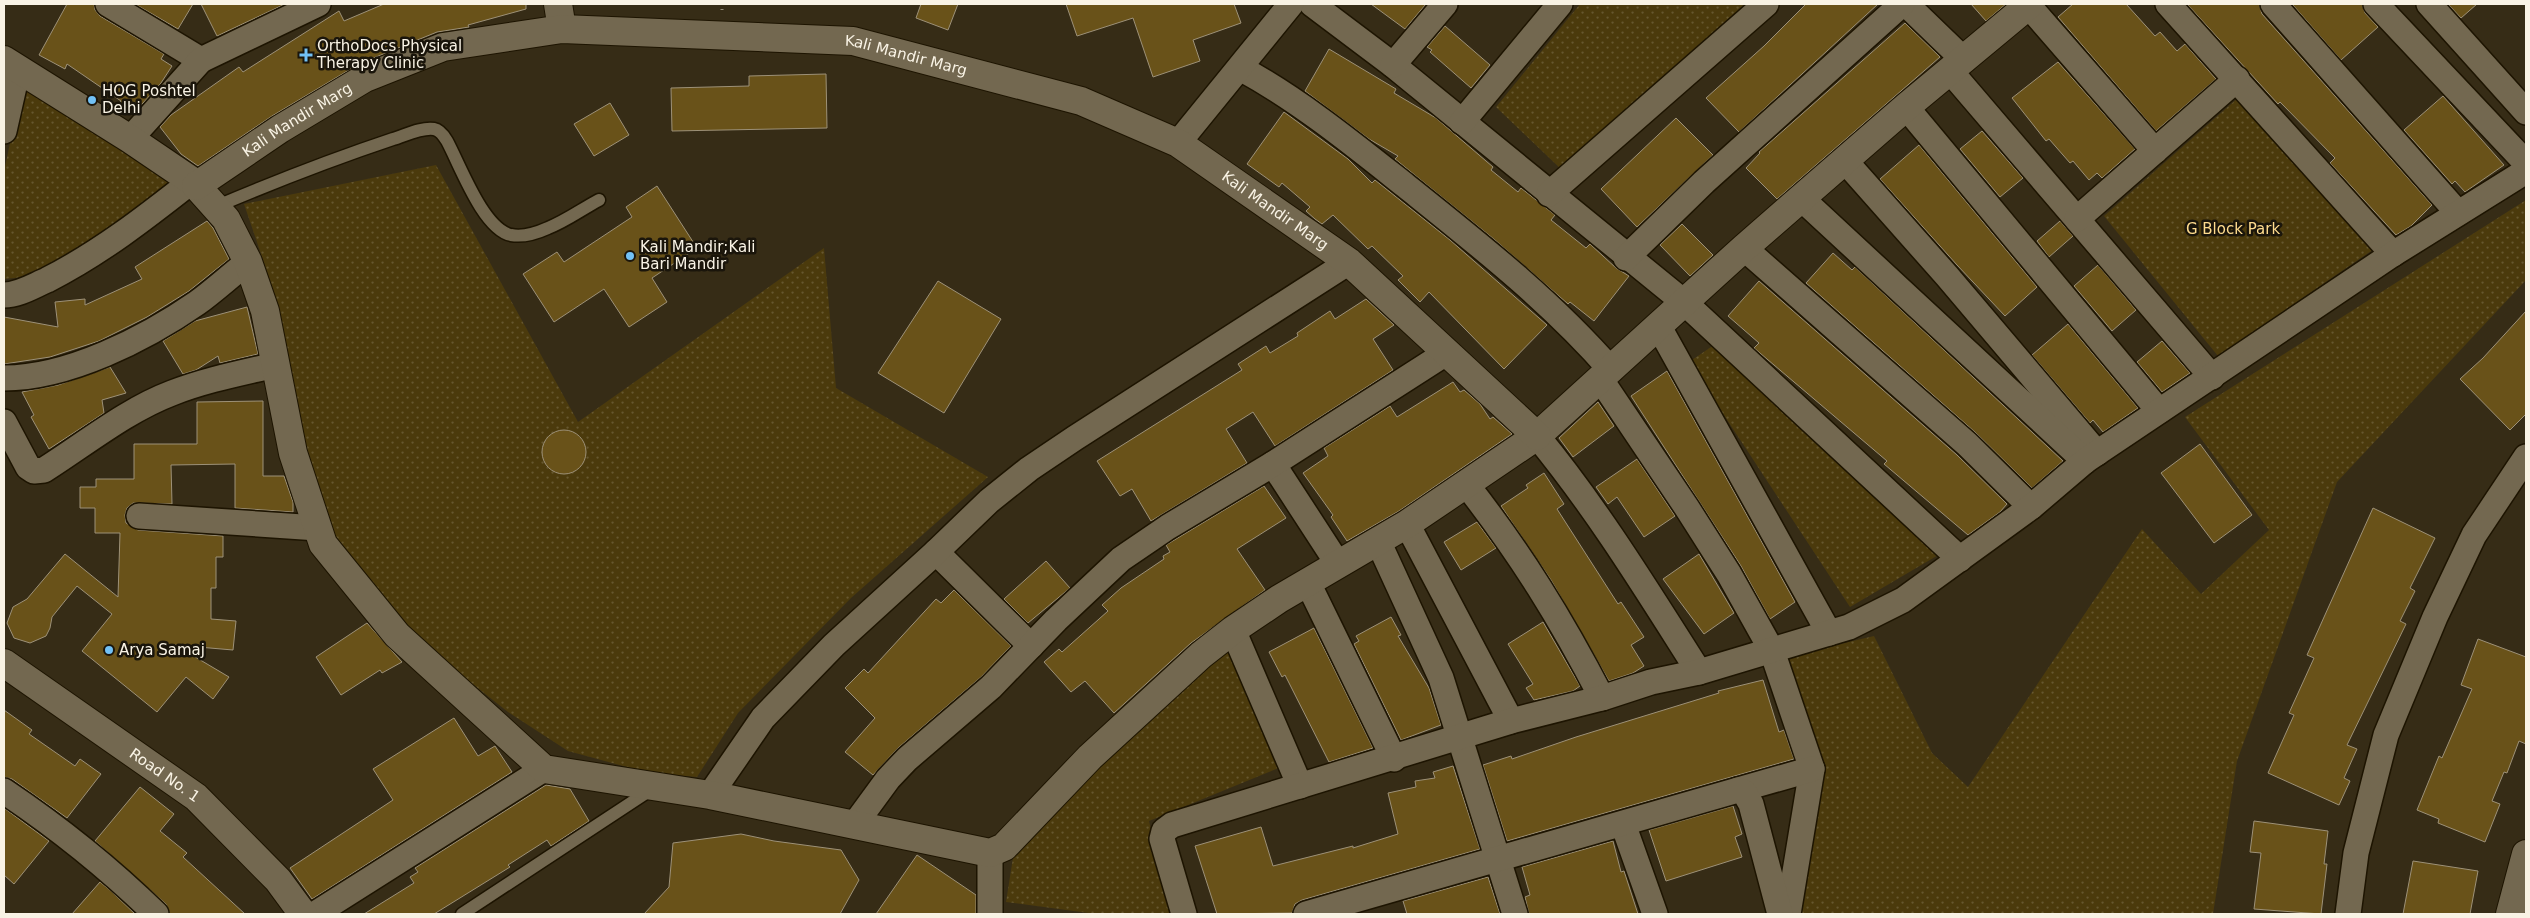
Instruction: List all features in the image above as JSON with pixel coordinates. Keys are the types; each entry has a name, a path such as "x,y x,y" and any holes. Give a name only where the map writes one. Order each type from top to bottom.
{"street":[{"path":"108,4 201,60"},
{"path":"130,139 201,60 318,4"},
{"path":"1178,143 1291,4"},
{"path":"1312,4 1392,65 1626,258 1685,303 1960,559"},
{"path":"1392,65 1446,4"},
{"path":"1462,122 1560,4"},
{"path":"1549,194 1766,4"},
{"path":"1626,258 1704,182 1902,4"},
{"path":"1906,4 1958,66 2077,220 2212,377"},
{"path":"2168,4 2393,254"},
{"path":"2273,4 2458,213"},
{"path":"2376,4 2526,164"},
{"path":"2429,4 2526,112"},
{"path":"4,131 11,65 130,139 194,184 226,219 248,262 265,311 293,454 323,544 397,634 544,770 710,795 990,853 1004,847 1090,758 1152,699 1233,630 1338,564 1407,524 1537,436 1744,248 1846,162 1906,107 1958,66 2029,5 2155,151"},
{"name":"Kali Mandir Marg","path":"194,184 365,78 443,47 560,16 853,41 1081,101 1178,143 1349,262 1537,436"},
{"path":"1240,68 1269,84 1353,144 1444,217 1522,283 1606,375 1728,574 1772,650 1812,768 1788,914"},
{"path":"2077,220 2237,79"},
{"path":"1906,107 2159,411"},
{"path":"1846,162 1947,276 2091,457"},
{"path":"1184,914 1162,839 1164,831 1172,825 1394,759 1511,721 1602,698 1651,682 1699,672 1850,627 1903,600 2030,507 2091,457 2393,254 2526,171"},
{"path":"4,295 26,290 83,262 194,184"},
{"path":"1802,199 2091,457"},
{"path":"1744,248 1967,444 2030,507"},
{"path":"4,378 57,370 140,337 197,302 248,262"},
{"path":"710,795 763,718 834,645 989,501 1029,469 1349,262"},
{"path":"1659,327 1829,633"},
{"path":"855,824 894,772 991,686 1121,559 1168,527 1273,464 1446,353"},
{"path":"4,422 28,466 34,471 44,470 132,414 171,393 214,379 275,365"},
{"path":"1537,436 1565,470 1609,533 1699,672"},
{"path":"2348,914 2356,853 2386,735 2436,617 2474,535 2526,457"},
{"path":"1273,464 1338,564"},
{"path":"1466,484 1530,570 1572,639 1602,698"},
{"path":"139,516 318,528"},
{"path":"1407,524 1511,721"},
{"path":"1378,540 1441,678 1515,914"},
{"path":"936,552 1031,646"},
{"path":"1308,583 1394,759"},
{"path":"1233,630 1300,786"},
{"name":"Road No. 1","path":"4,663 196,797 278,880 302,914"},
{"path":"1306,914 1374,905 1497,861 1812,768"},
{"path":"315,914 544,770"},
{"path":"1738,790 1744,792 1751,804 1780,914"},
{"path":"4,791 118,876 156,914"},
{"path":"1623,824 1654,914"},
{"path":"990,853 990,914"},
{"path":"2510,914 2526,854"}],"lane":[{"path":"215,207 285,178 365,149 422,130 434,129 441,133 447,141 484,214 495,228 510,235 527,235 548,228 599,200"},
{"path":"462,914 654,787"}],"green space":[{"path":"1580,4 1754,4 1565,173 1496,107"},
{"path":"22,88 171,180 120,226 24,277 4,279 4,171"},
{"name":"G Block Park","path":"2238,98 2374,249 2218,356 2104,216"},
{"path":"436,165 578,422 824,248 836,388 988,477 851,598 738,713 697,777 649,773 568,751 508,712 387,616 318,512 286,387 274,292 244,204"},
{"path":"2526,200 2526,280 2337,482 2237,761 2213,914 1787,914 1814,806 1785,657 1874,636 1932,753 1968,787 2142,529 2201,594 2269,530 2185,417"},
{"path":"1714,345 1940,554 1850,607 1689,362"},
{"path":"1233,645 1286,765 1149,821 1170,914 1096,914 1006,902 1015,845 1119,741"}],"building":[{"path":"67,4 94,4 95,10 100,16 164,54 161,59 172,66 161,83 134,113 119,104 121,101 67,64 65,69 39,55"},
{"path":"135,4 193,4 178,29"},
{"path":"201,4 285,4 217,36"},
{"path":"384,4 526,4 526,9 468,25 469,27 437,32 359,64 272,116 198,166 181,154 160,127 171,115 239,67 243,72 339,11 344,21"},
{"path":"921,4 958,4 948,30 916,18"},
{"path":"1066,4 1234,4 1241,23 1193,40 1200,61 1153,77 1133,18 1077,36"},
{"path":"1371,4 1426,4 1405,29"},
{"path":"1806,4 1878,4 1739,132 1706,98 1764,46"},
{"path":"1971,4 2006,4 1986,21"},
{"path":"2073,4 2126,4 2155,36 2160,32 2177,51 2185,44 2216,79 2156,131 2058,17"},
{"path":"2187,4 2259,4 2262,14 2432,205 2411,226 2396,235 2330,163 2335,158 2280,102 2278,104"},
{"path":"2292,4 2362,4 2365,13 2378,27 2341,60"},
{"path":"2448,4 2477,4 2461,18"},
{"path":"1905,23 1940,57 1777,199 1746,168 1759,152"},
{"path":"1445,26 1490,65 1471,88 1430,52 1432,50 1427,47"},
{"path":"1329,49 1396,89 1394,93 1436,118 1493,167 1491,170 1518,192 1521,188 1555,215 1551,220 1586,248 1590,244 1616,268 1629,276 1594,321 1570,302 1568,304 1495,240 1395,159 1398,156 1369,139 1305,91"},
{"path":"2058,62 2135,149 2102,178 2097,173 2089,180 2073,161 2070,163 2049,139 2046,141 2012,98"},
{"path":"826,74 827,128 672,131 671,88 749,86 749,76"},
{"path":"2443,96 2504,165 2465,192 2455,181 2452,184 2404,130"},
{"path":"610,103 629,135 594,156 574,124"},
{"path":"1284,112 1348,159 1372,183 1375,180 1450,240 1547,325 1504,369 1429,292 1420,302 1398,280 1403,276 1372,246 1368,249 1333,215 1322,224 1306,211 1310,207 1282,183 1279,187 1247,164"},
{"path":"1676,118 1713,155 1637,227 1601,189"},
{"path":"1982,131 2023,178 2000,197 1960,149"},
{"path":"1919,145 2037,287 2005,316 1880,179"},
{"name":"Kali Mandir;Kali Bari Mandir","path":"657,186 697,248 652,278 667,302 629,327 604,289 554,322 523,274 557,252 564,262 632,217 626,207"},
{"path":"207,221 213,228 229,259 189,291 147,317 99,341 50,357 4,364 4,317 58,327 55,302 85,299 85,305 142,279 135,267"},
{"path":"2060,221 2073,236 2049,257 2037,241"},
{"path":"1682,224 1713,255 1690,276 1660,245"},
{"path":"1833,253 1852,270 1855,267 2063,461 2032,488 1976,433 1806,283"},
{"path":"2098,265 2136,310 2112,331 2074,286"},
{"path":"938,281 1001,319 944,413 878,373"},
{"path":"1759,281 1957,455 2007,504 2000,512 1968,535 1884,464 1887,461 1754,348 1759,343 1728,316"},
{"path":"1366,299 1394,325 1373,339 1393,370 1275,446 1253,412 1226,429 1247,463 1151,521 1132,489 1120,496 1097,461 1242,370 1238,364 1266,346 1270,353 1298,336 1297,333 1330,311 1335,319"},
{"path":"247,307 258,354 220,363 218,356 196,370 183,374 163,341 195,321"},
{"path":"2526,311 2526,414 2510,430 2460,379 2483,358"},
{"path":"2068,324 2138,408 2103,432 2093,420 2090,423 2032,355"},
{"path":"2162,341 2190,373 2162,392 2137,362"},
{"path":"110,367 126,393 102,400 104,413 49,449 31,417 34,415 22,392 58,385"},
{"path":"1667,371 1795,602 1770,619 1741,566 1631,396"},
{"path":"1453,382 1460,392 1464,390 1480,404 1490,419 1493,417 1512,434 1399,511 1347,541 1331,517 1333,515 1303,473 1328,456 1324,448 1390,406 1397,417"},
{"path":"263,401 263,476 284,476 293,502 293,512 235,508 235,464 171,465 172,504 133,503 127,508 125,515 126,523 138,530 223,536 223,557 216,557 216,588 211,588 211,619 236,621 233,650 175,645 229,677 213,699 186,677 157,712 82,651 112,614 77,586 52,617 46,636 30,643 14,638 7,623 13,607 27,599 65,554 118,597 120,533 95,533 95,508 80,508 80,487 96,487 96,479 134,479 134,444 197,444 197,402"},
{"path":"1598,402 1614,426 1573,457 1559,438"},
{"path":"568,430 580,436 585,443 585,461 580,468 573,473 560,474 552,471 545,464 542,448 545,440 552,433"},
{"path":"2200,444 2252,515 2214,543 2161,473"},
{"path":"1637,459 1675,516 1644,537 1617,497 1608,504 1596,487"},
{"path":"1544,473 1564,504 1557,509 1618,604 1621,602 1644,637 1631,645 1644,666 1633,673 1609,681 1551,580 1501,506 1528,488 1526,485"},
{"path":"1264,486 1286,518 1237,549 1265,590 1191,643 1114,713 1085,681 1071,692 1044,662 1059,649 1062,652 1108,611 1102,605 1121,588 1164,559 1163,556 1170,552 1166,545"},
{"path":"2373,508 2435,538 2410,588 2415,591 2400,621 2406,624 2347,745 2357,749 2344,778 2350,781 2339,805 2268,773 2294,715 2289,713 2314,658 2307,655"},
{"path":"1477,522 1496,548 1461,570 1444,542"},
{"path":"1699,554 1734,613 1704,634 1663,579"},
{"path":"1046,561 1070,588 1028,623 1004,599"},
{"path":"954,590 1011,646 981,677 898,748 873,775 845,752 875,718 845,688 864,669 868,673 936,599 941,603"},
{"path":"1391,617 1401,635 1398,636 1429,688 1441,725 1401,740 1354,644 1359,641 1356,636"},
{"path":"1543,622 1580,686 1573,691 1534,700 1526,688 1533,684 1508,644"},
{"path":"367,623 402,662 382,673 380,670 341,695 316,657"},
{"path":"1314,628 1373,748 1329,762 1285,675 1282,677 1269,652"},
{"path":"2478,639 2526,657 2526,744 2519,741 2507,773 2504,772 2492,801 2500,804 2485,842 2438,823 2439,819 2417,810 2439,756 2442,758 2472,689 2461,685"},
{"path":"1763,680 1779,732 1784,730 1794,759 1507,841 1483,765 1511,756 1512,759 1576,737 1719,693 1718,691"},
{"path":"4,710 32,730 29,734 75,766 80,759 101,774 67,818 12,779 4,777"},
{"path":"454,718 478,756 495,746 512,772 312,899 290,868 393,800 373,769"},
{"path":"1453,766 1480,849 1302,900 1295,904 1292,913 1217,914 1195,846 1261,827 1273,866 1353,846 1353,848 1398,834 1388,793 1416,787 1415,781 1435,778 1433,772"},
{"path":"546,785 570,789 589,821 551,846 547,840 508,865 510,867 434,914 364,914 414,883 410,877 418,872 415,868"},
{"path":"140,787 174,814 160,831 187,853 183,857 245,914 170,914 166,904 95,841"},
{"path":"1733,806 1742,834 1735,837 1742,857 1666,881 1649,830"},
{"path":"4,808 49,841 14,884 4,875"},
{"path":"2254,821 2328,831 2324,864 2327,864 2321,914 2254,909 2261,853 2250,852"},
{"path":"741,834 774,841 841,850 859,880 840,914 644,914 669,887 673,843"},
{"path":"1613,841 1621,872 1624,871 1638,914 1529,914 1525,897 1530,895 1522,867"},
{"path":"917,855 976,895 976,914 876,914"},
{"path":"2413,861 2478,871 2470,914 2403,914"},
{"path":"1488,877 1500,914 1407,914 1403,901"},
{"path":"100,882 111,891 135,914 72,914"}],"place":[{"name":"OrthoDocs Physical Therapy Clinic","path":"306,55"},
{"name":"HOG Poshtel Delhi","path":"92,100"},
{"name":"Kali Mandir;Kali Bari Mandir","path":"630,256"},
{"name":"Arya Samaj","path":"109,650"}]}
